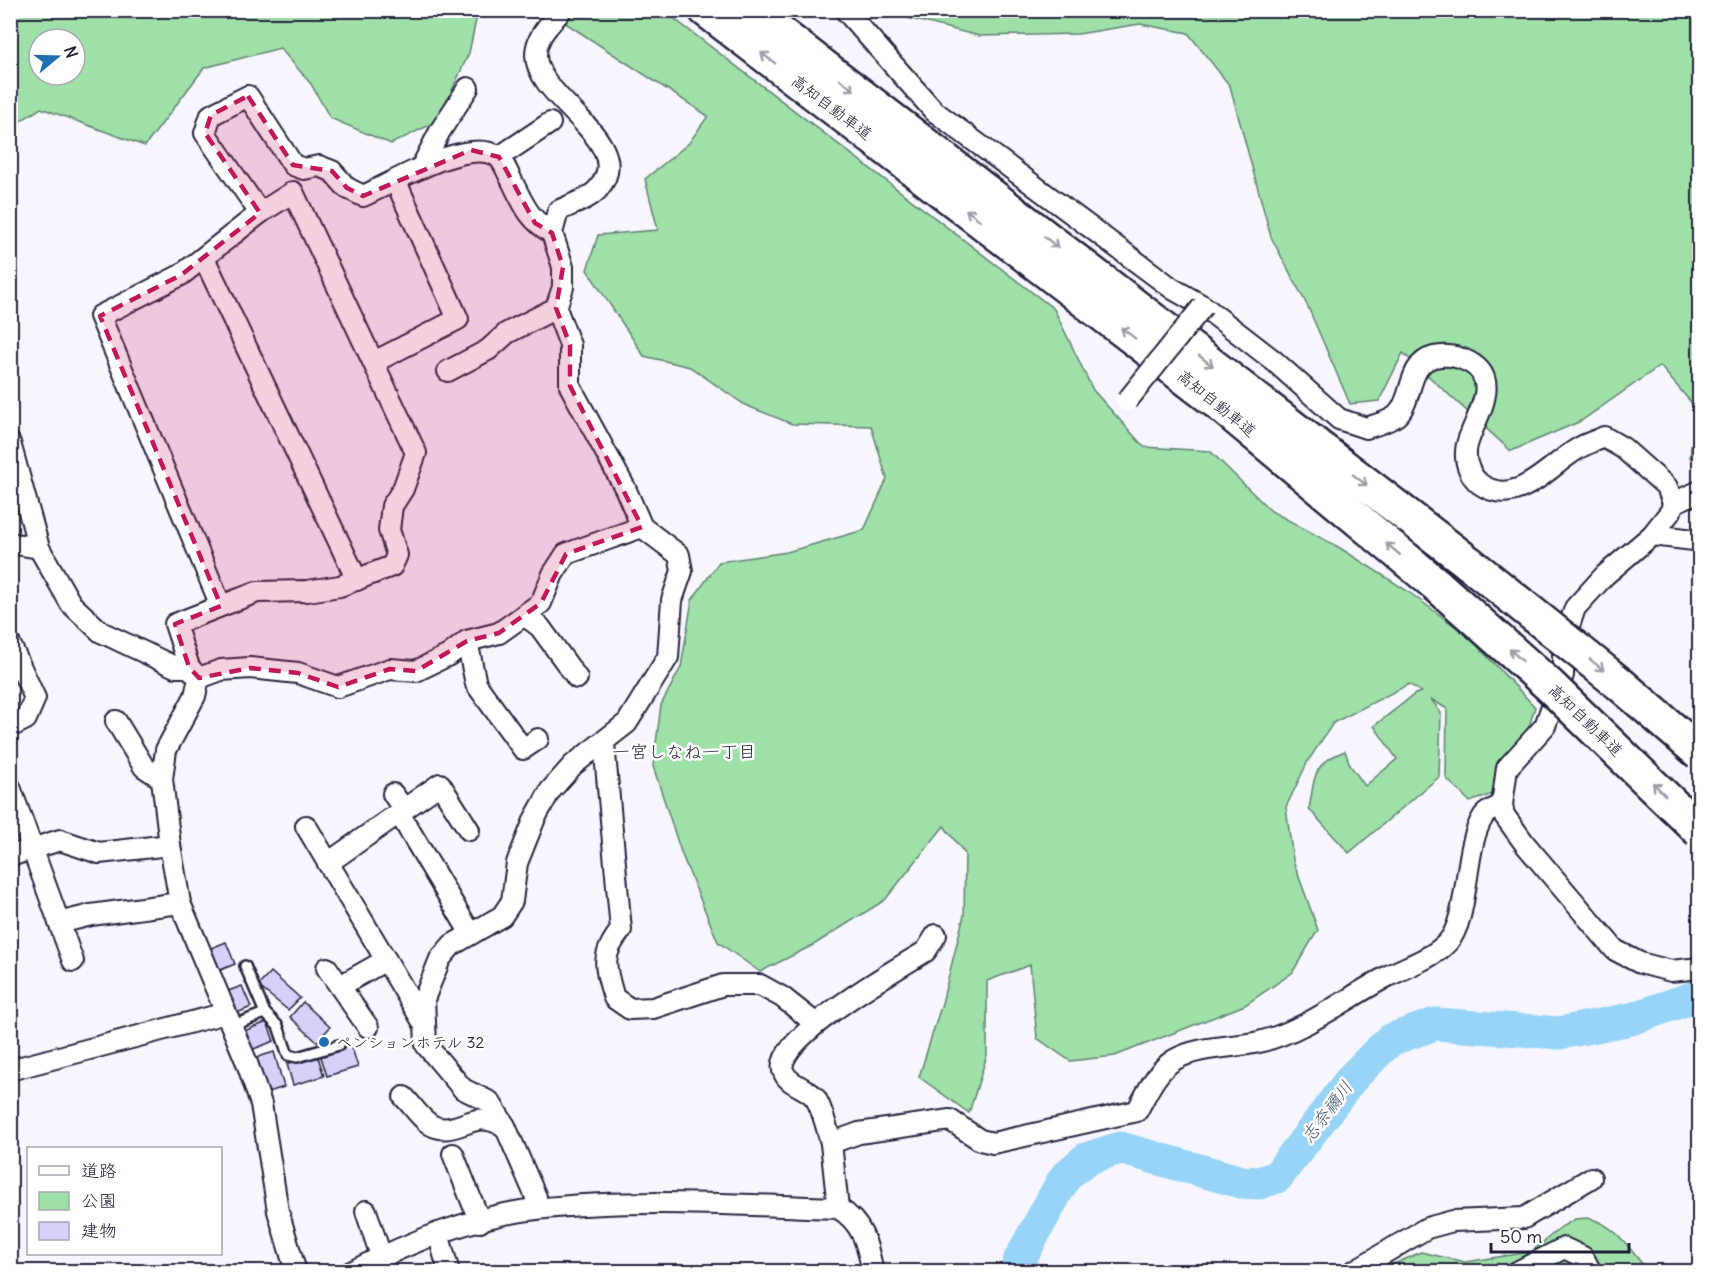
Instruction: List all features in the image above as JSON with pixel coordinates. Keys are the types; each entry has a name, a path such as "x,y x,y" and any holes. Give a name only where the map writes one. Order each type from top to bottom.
{"highway":[{"name":"高知自動車道","path":"706,10 1218,403 1438,586 1549,685 1700,831"},
{"name":"高知自動車道","path":"750,10 1469,563 1620,684 1700,753"}],"street":[{"path":"844,10 934,111 1173,289 1203,306 1273,360 1340,419 1366,429 1396,416 1407,398 1414,373 1431,357 1457,356 1476,366 1486,387 1480,416 1465,450 1468,469 1480,483 1498,492 1524,488 1579,447 1604,437 1623,448 1666,486 1673,503 1671,511 1652,535 1605,575 1575,608 1563,644 1563,675 1545,726 1507,768 1502,805 1504,815 1526,844 1615,950 1640,963 1671,971 1700,968"},
{"path":"536,1209 536,1197 505,1126 490,1102 463,1089 426,1045 424,999 440,959 452,945 502,916 512,901 517,862 535,818 550,791 573,765 627,723 668,657 672,600 682,571 679,555 642,526 625,488 570,386 570,345 556,308 563,287 563,267 552,233 558,212 597,191 608,173 607,157 598,140 540,73 536,55 541,34 560,12"},
{"path":"421,168 440,131 468,88"},
{"path":"260,213 205,133 212,115 248,96 293,165 304,169 319,166 332,171 347,188 363,196 421,168 471,150 487,152 499,157 535,223 552,233"},
{"path":"499,157 550,123"},
{"path":"374,362 458,319 396,182"},
{"path":"221,606 100,316 181,275 260,213 292,192 416,453 403,489 392,506 389,530 397,555 392,566 340,586 307,591 257,592 175,624 194,672 195,696 166,750 162,779 180,903 229,1019 261,1104 278,1211 296,1272"},
{"path":"204,258 357,580"},
{"path":"1126,401 1203,306"},
{"path":"448,371 488,350 507,333 556,308"},
{"path":"10,443 39,548 71,603 101,632 175,666 194,672 250,668 298,673 338,687 390,669 416,671 448,656 467,641 499,633 540,603 553,574 566,554 642,526"},
{"path":"1673,503 1700,491"},
{"path":"1652,535 1694,540"},
{"path":"10,543 39,548"},
{"path":"524,615 540,627 577,678"},
{"path":"467,641 476,684 523,749 538,739"},
{"path":"10,644 35,698 26,719 10,727"},
{"path":"116,721 144,767 162,779"},
{"path":"604,743 621,930 608,946 605,961 614,998 630,1009 653,1008 723,985 760,985 782,997 815,1023"},
{"path":"328,863 398,805 440,784 469,830"},
{"path":"10,787 73,961"},
{"path":"398,805 471,934"},
{"path":"831,1143 859,1133 950,1120 980,1140 993,1143 1137,1111 1159,1074 1175,1060 1197,1053 1260,1042 1286,1033 1441,948 1449,941 1456,927 1473,845 1483,816 1502,805"},
{"path":"306,826 424,1023"},
{"path":"10,856 60,840 99,853 170,845"},
{"path":"59,923 91,915 180,903"},
{"path":"838,1208 831,1143 815,1098 790,1081 782,1072 782,1060 788,1050 815,1023 926,951 936,934"},
{"path":"340,986 386,960"},
{"path":"327,968 368,1027"},
{"path":"10,1070 229,1019"},
{"path":"404,1097 427,1122 436,1128 452,1129 477,1120 489,1120 505,1126"},
{"path":"453,1154 480,1222"},
{"path":"1352,1272 1427,1228 1453,1221 1524,1218 1591,1178"},
{"path":"351,1272 381,1256 438,1233 480,1222 536,1209 649,1202 838,1208 852,1217 861,1228 873,1272"},
{"path":"366,1212 381,1256"},
{"path":"438,1233 449,1272"},
{"path":"1517,1272 1564,1248 1582,1257 1592,1272"}],"lane":[{"path":"245,966 266,1013 283,1025 288,1055 292,1057 339,1045"},
{"path":"229,1019 266,1013"}],"highlighted area":[{"path":"248,96 293,165 332,171 347,188 363,196 471,150 499,157 535,223 552,233 563,267 556,308 570,345 570,386 642,527 566,554 541,603 499,633 467,641 416,671 390,669 338,687 298,673 250,668 199,678 189,667 175,624 221,606 100,316 181,275 260,213 205,133 211,115"}],"green space":[{"path":"11,11 478,11 469,53 438,121 391,144 330,118 311,84 280,48 204,68 145,146 41,108 11,127"},
{"path":"547,11 664,11 1054,309 1093,390 1144,447 1210,451 1271,511 1340,548 1406,590 1468,636 1535,707 1510,788 1470,802 1446,778 1447,709 1431,699 1441,713 1439,777 1349,853 1309,809 1317,772 1326,761 1345,751 1350,765 1365,786 1397,759 1374,726 1415,694 1421,692 1409,684 1333,723 1308,761 1286,807 1293,860 1318,930 1292,973 1245,1005 1115,1056 1070,1061 1037,1038 1030,965 987,981 987,1055 969,1113 919,1077 942,1003 964,915 965,854 944,826 885,900 815,944 760,972 718,942 682,855 653,766 661,705 681,667 692,600 719,562 787,552 864,530 887,479 871,426 792,424 745,405 690,367 644,356 587,270 598,235 658,230 645,179 689,143 708,116"},
{"path":"880,11 1699,11 1699,458 1690,458 1695,407 1660,366 1581,421 1511,451 1403,353 1379,401 1350,404 1308,307 1271,237 1230,86 1188,33 1140,24 1078,34 979,36"},
{"path":"1588,1218 1598,1221 1615,1232 1648,1271 1376,1272 1421,1252 1465,1262 1531,1252 1561,1227 1575,1219"}],"building":[{"path":"226,942 235,964 218,971 209,949"},
{"path":"271,972 300,998 288,1010 258,986"},
{"path":"242,986 251,1007 237,1013 228,991"},
{"path":"303,1002 330,1027 317,1042 290,1017"},
{"path":"267,1022 274,1041 251,1050 244,1031"},
{"path":"351,1045 358,1067 327,1076 320,1054"},
{"path":"274,1052 284,1087 266,1093 255,1058"},
{"path":"317,1054 324,1076 293,1085 287,1064"}],"waterway":[{"name":"志奈禰川","path":"1016,1272 1020,1259 1061,1184 1067,1175 1086,1159 1120,1148 1241,1182 1259,1183 1277,1177 1352,1078 1390,1040 1435,1024 1560,1033 1631,1019 1700,995"}],"place":[{"name":"ペンションホテル 32","path":"324,1042"}],"district":[{"name":"一宮しなね一丁目","path":"684,752"}]}
